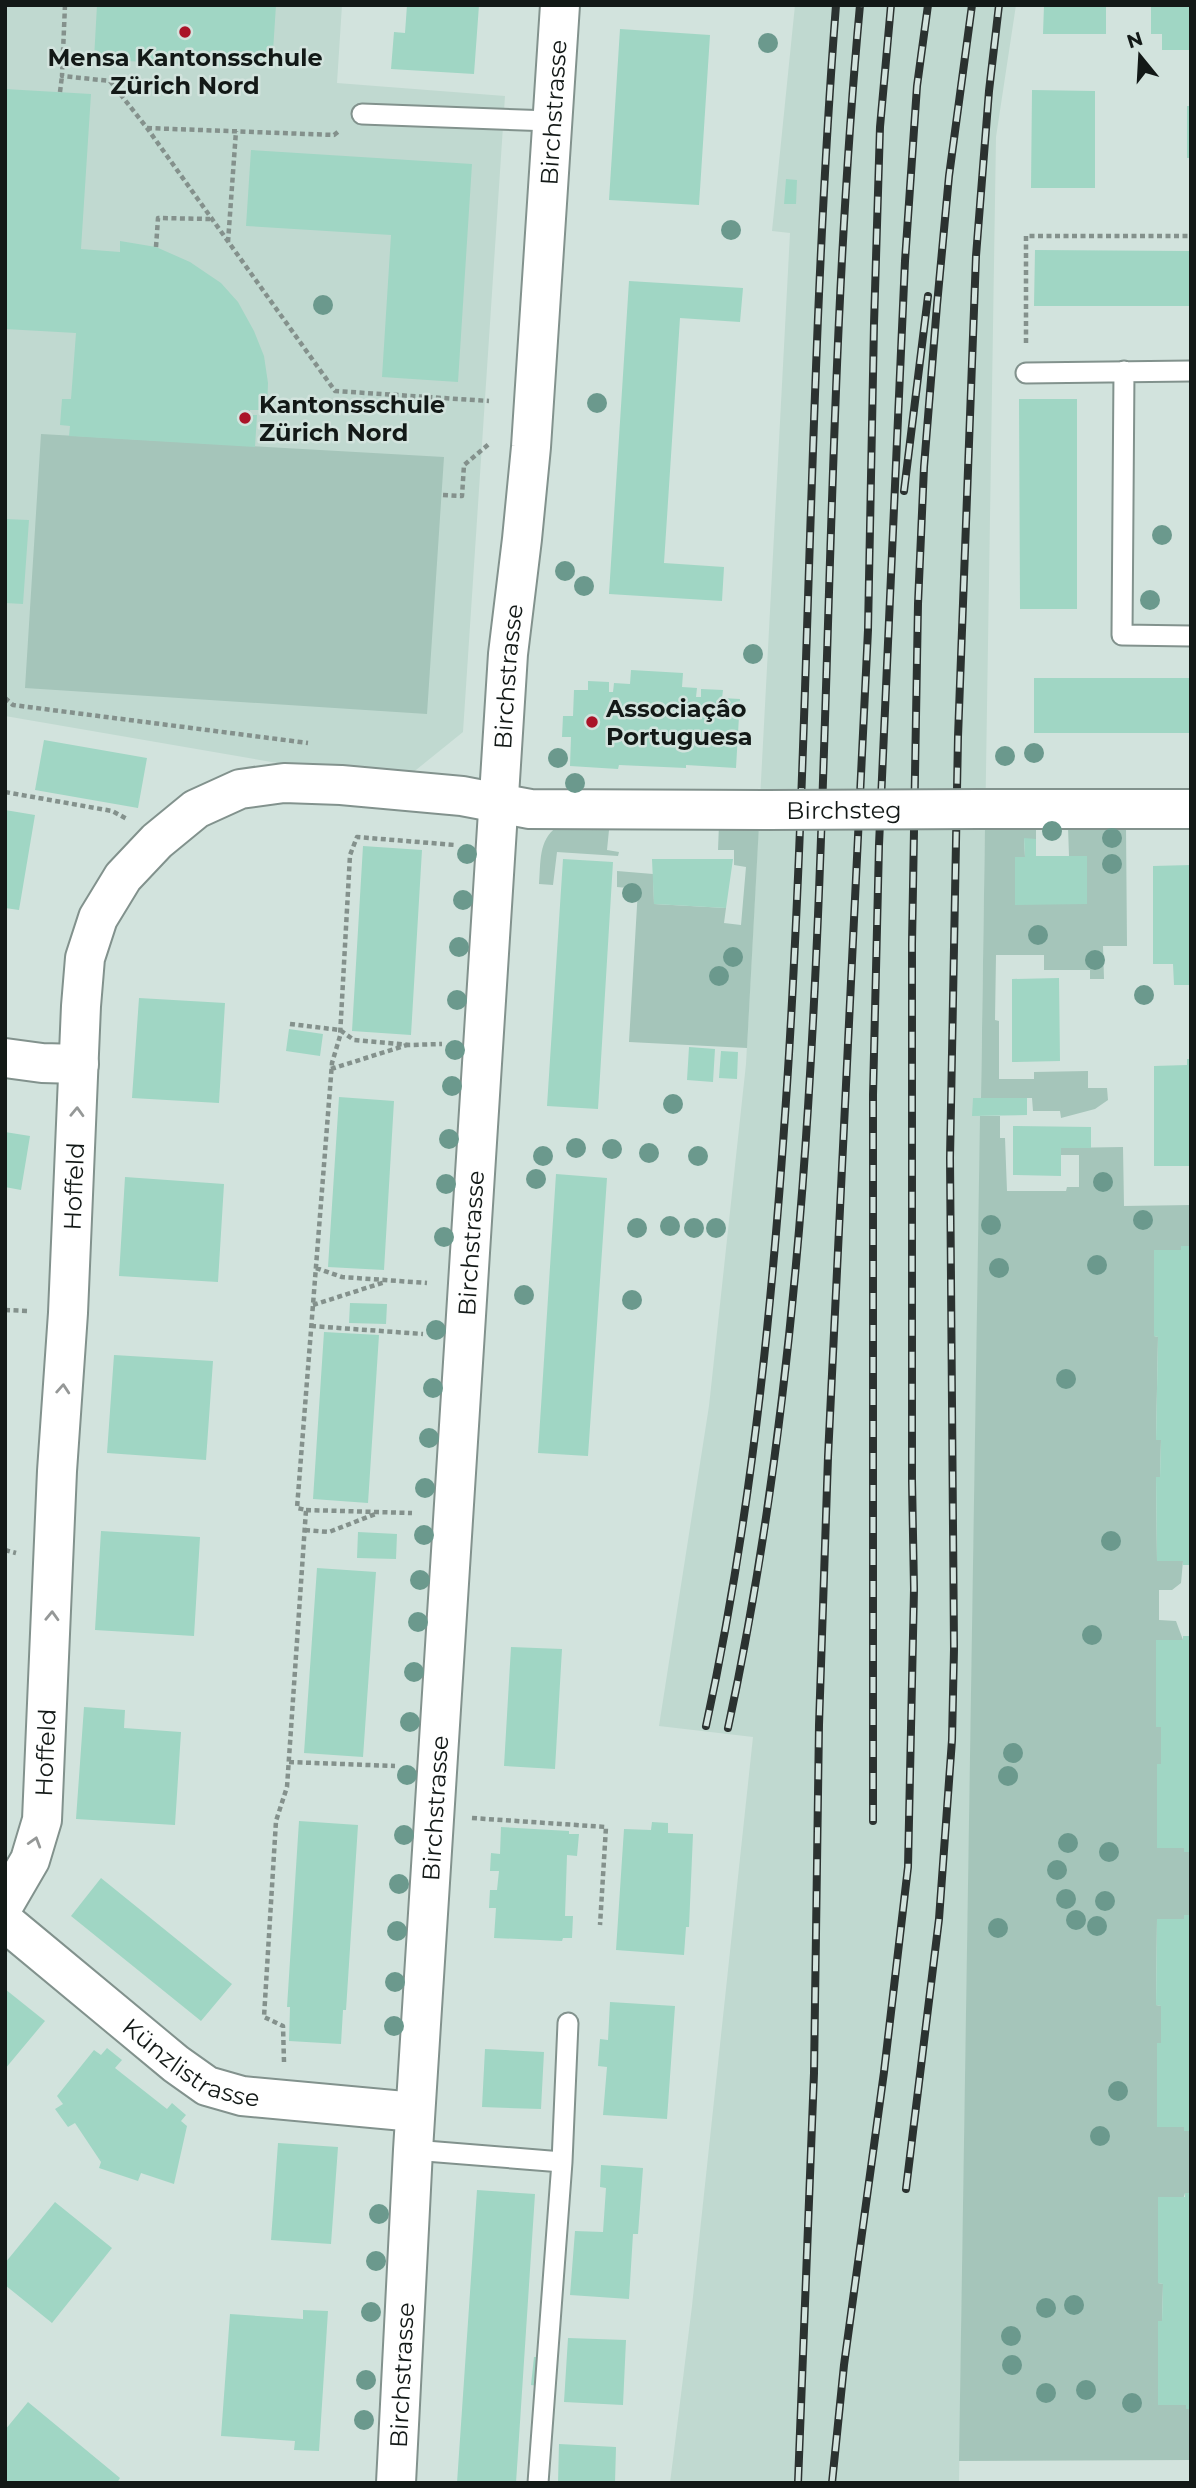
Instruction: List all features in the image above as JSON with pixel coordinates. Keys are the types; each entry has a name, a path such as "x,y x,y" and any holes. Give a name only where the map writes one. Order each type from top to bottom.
{"street":[{"name":"Birchstrasse","path":"396,2483 415,2112 498,803 508,654 531,447 560,5"},
{"name":"Hoffeld","path":"5,1903 30,1860 41,1820 57,1471 69,1299 80,1006 85,958 98,918 123,877 157,841 196,808 240,789 284,783 462,796 498,803"},
{"name":"Birchsteg","path":"498,803 530,809 1191,809"},
{"path":"5,1058 79,1064"},
{"name":"Künzlistrasse","path":"5,1922 176,2064 207,2086 242,2096 415,2112"}],"lane":[{"path":"362,114 551,121"},
{"path":"1026,373 1191,371"},
{"path":"1124,372 1122,635 1191,636"},
{"path":"538,2483 562,2162 568,2023"},
{"path":"413,2150 562,2162"}],"path":[{"path":"60,92 65,5"},
{"path":"61,76 110,81 147,128 335,391 489,401"},
{"path":"147,128 334,135 362,114"},
{"path":"228,244 236,131"},
{"path":"156,247 158,218 210,219"},
{"path":"1026,373 1026,236 1191,236"},
{"path":"443,495 462,496 464,465 489,444"},
{"path":"5,698 13,705 311,744"},
{"path":"5,792 112,811 137,825 157,841"},
{"path":"412,1513 297,1508 331,1069 340,1030 350,855 357,836 455,845"},
{"path":"290,1024 340,1030 354,1040 410,1045 442,1044"},
{"path":"331,1069 410,1045"},
{"path":"316,1268 342,1277 427,1283"},
{"path":"313,1305 388,1281"},
{"path":"311,1326 423,1334"},
{"path":"284,2067 283,2026 264,2017 276,1821 287,1787 306,1510"},
{"path":"305,1530 329,1532 381,1512"},
{"path":"289,1762 395,1766"},
{"path":"465,1818 606,1826 600,1925"}],"shaded area":[{"name":"Kantonsschule Zürich Nord","path":"5,5 342,5 337,83 505,96 463,732 411,774 318,770 5,716"},
{"path":"795,5 1016,5 996,137 959,2483 670,2483 692,2306 753,1737 659,1726 709,1406 746,1064 790,233 772,231"},
{"path":"41,434 444,457 427,714 25,688"},
{"path":"719,824 759,825 747,1048 629,1042 638,889 617,887 617,871 653,874 654,904 726,908 724,923 741,925 746,867 734,865 734,850 718,850"},
{"path":"621,825 620,830 609,830 607,850 619,852 618,856 557,852 553,885 539,884 543,845 557,827"},
{"path":"985,826 1036,826 1036,839 1024,839 1025,857 1015,857 1015,904 1087,904 1087,857 1069,856 1068,827 1126,826 1127,946 1103,946 1104,979 1090,979 1090,970 1044,970 1044,955 996,955 995,1020 999,1021 999,1079 1034,1079 1034,1072 1088,1071 1088,1088 1107,1088 1108,1100 1095,1109 1061,1118 1060,1111 1033,1111 1032,1098 981,1098"},
{"path":"980,1116 1000,1116 1000,1138 1005,1138 1007,1191 1066,1191 1067,1187 1079,1187 1079,1155 1061,1155 1061,1148 1123,1147 1124,1206 1191,1205 1191,1246 1181,1246 1181,1250 1154,1250 1154,1336 1158,1337 1156,1440 1161,1440 1160,1477 1156,1478 1157,1561 1183,1561 1181,1583 1172,1590 1159,1590 1159,1620 1176,1621 1183,1640 1161,1727 1161,1764 1157,1764 1157,1848 1184,1848 1184,1852 1191,1852 1191,1915 1184,1915 1184,1919 1157,1919 1156,2005 1161,2006 1161,2043 1157,2043 1157,2127 1184,2127 1191,2131 1191,2193 1185,2193 1158,2283 1163,2284 1162,2321 1158,2321 1158,2405 1186,2405 1186,2409 1191,2409 1191,2460 959,2461"}],"building":[{"name":"Mensa Kantonsschule Zürich Nord","path":"97,5 276,5 272,67 94,59"},
{"path":"407,5 479,5 474,74 391,69 394,32 405,33"},
{"path":"1044,5 1106,5 1106,34 1043,34"},
{"path":"1151,5 1191,5 1191,50 1162,50 1162,34 1151,34"},
{"path":"620,29 710,35 699,205 609,200"},
{"path":"5,89 91,94 81,249 120,252 120,241 156,247 190,262 221,283 238,302 264,356 268,383 267,410 250,410 250,415 257,415 255,447 69,436 70,426 60,425 62,399 71,399 76,333 5,329"},
{"path":"1032,90 1095,91 1095,188 1031,188"},
{"path":"1187,106 1191,106 1191,158 1187,158"},
{"path":"251,150 472,164 458,382 382,377 391,235 246,226"},
{"path":"786,179 797,180 796,204 784,204"},
{"path":"1035,250 1191,251 1191,306 1034,306"},
{"path":"629,281 743,288 740,322 680,318 664,563 724,567 722,601 609,594"},
{"path":"1019,399 1077,399 1077,609 1020,609"},
{"path":"5,519 29,520 23,604 5,603"},
{"path":"631,670 683,673 682,687 697,688 696,697 701,697 701,689 723,690 722,698 740,699 736,768 619,765 618,769 570,766 571,737 562,737 563,716 573,716 574,690 588,690 588,681 609,682 609,692 613,692 614,683 630,684"},
{"path":"1034,678 1191,678 1191,733 1034,733"},
{"path":"44,740 147,758 138,808 35,790"},
{"path":"5,810 35,815 19,910 5,908"},
{"path":"1024,838 1036,839 1036,856 1087,856 1087,904 1015,905 1015,857 1025,857"},
{"path":"363,846 422,850 411,1035 352,1031"},
{"path":"563,859 613,862 598,1109 547,1106"},
{"path":"652,859 733,859 726,908 654,904"},
{"path":"1191,865 1191,985 1174,985 1173,964 1153,964 1153,866"},
{"path":"1059,978 1060,1061 1012,1062 1012,979"},
{"path":"139,998 225,1003 219,1103 132,1098"},
{"path":"289,1029 323,1034 320,1056 286,1051"},
{"path":"689,1047 715,1049 713,1082 687,1080"},
{"path":"721,1051 738,1052 737,1079 719,1078"},
{"path":"1187,1059 1191,1059 1191,1166 1154,1166 1154,1066 1187,1065"},
{"path":"339,1097 394,1101 384,1270 328,1267"},
{"path":"973,1098 1027,1098 1027,1115 972,1116"},
{"path":"1013,1126 1091,1127 1091,1148 1061,1148 1061,1176 1013,1175"},
{"path":"5,1132 30,1136 21,1190 5,1187"},
{"path":"556,1174 607,1178 588,1456 538,1453"},
{"path":"125,1177 224,1184 218,1282 119,1276"},
{"path":"1181,1246 1191,1246 1191,1565 1183,1565 1183,1561 1157,1561 1156,1477 1160,1477 1161,1440 1156,1440 1158,1337 1154,1336 1154,1250 1181,1250"},
{"path":"350,1303 387,1304 386,1324 349,1323"},
{"path":"324,1332 379,1335 368,1503 313,1499"},
{"path":"114,1355 213,1361 206,1460 107,1453"},
{"path":"101,1531 200,1537 194,1636 95,1630"},
{"path":"358,1532 397,1534 396,1559 357,1558"},
{"path":"317,1568 376,1572 363,1757 304,1753"},
{"path":"1183,1636 1191,1636 1191,1852 1184,1852 1184,1848 1157,1848 1157,1764 1161,1764 1161,1727 1156,1727 1156,1640 1183,1640"},
{"path":"511,1647 562,1649 555,1769 504,1766"},
{"path":"84,1707 125,1710 124,1728 181,1732 175,1825 76,1819"},
{"path":"299,1821 358,1825 346,2010 343,2010 341,2044 289,2041 290,2007 287,2007"},
{"path":"652,1822 668,1823 668,1833 693,1834 689,1927 686,1927 684,1955 616,1950 624,1829 651,1830"},
{"path":"501,1827 579,1834 577,1856 567,1855 565,1916 573,1916 572,1938 563,1938 562,1941 494,1938 496,1908 489,1908 490,1890 497,1890 499,1871 490,1871 491,1853 500,1854"},
{"path":"101,1878 232,1984 201,2021 71,1916"},
{"path":"1184,1915 1191,1915 1191,2131 1184,2131 1184,2127 1157,2127 1157,2043 1161,2043 1161,2006 1156,2005 1157,1919 1184,1919"},
{"path":"5,1989 45,2021 5,2069"},
{"path":"610,2002 675,2006 667,2119 603,2115 607,2067 598,2066 600,2039 608,2040"},
{"path":"107,2048 122,2060 115,2068 167,2109 172,2103 186,2115 181,2121 187,2126 174,2184 141,2173 138,2181 99,2168 101,2162 75,2123 68,2127 55,2109 63,2104 57,2096 94,2050 101,2055"},
{"path":"485,2049 544,2052 541,2109 482,2107"},
{"path":"278,2143 338,2147 331,2244 271,2240"},
{"path":"601,2165 643,2168 638,2234 633,2234 629,2299 570,2295 575,2231 603,2232 606,2188 600,2187"},
{"path":"477,2190 535,2194 516,2483 457,2483"},
{"path":"1185,2193 1191,2193 1191,2409 1186,2409 1186,2405 1158,2405 1158,2321 1162,2321 1163,2284 1158,2283 1158,2197 1185,2197"},
{"path":"55,2202 112,2248 52,2323 5,2285 5,2263"},
{"path":"303,2310 328,2311 319,2451 294,2450 295,2441 221,2436 230,2314 303,2319"},
{"path":"568,2338 626,2340 623,2405 564,2402"},
{"path":"534,2357 541,2357 539,2386 531,2385"},
{"path":"28,2402 120,2478 117,2483 5,2483 5,2430"},
{"path":"559,2444 616,2447 615,2483 558,2483"}],"railway":[{"path":"706,1726 723,1643 750,1476 777,1223 796,923 820,267 836,5"},
{"path":"728,1728 767,1515 793,1301 809,1085 820,869 844,220 860,5"},
{"path":"798,2483 814,2073 819,1725 828,1457 868,630 880,127 891,5"},
{"path":"873,1821 873,1095 879,845 905,261 917,86 928,5"},
{"path":"832,2483 844,2365 884,2072 908,1867 914,1589 912,944 918,604 924,467 937,305 949,176 972,5"},
{"path":"906,2189 939,1919 952,1740 954,1649 950,1158 958,737 976,256 989,91 999,5"},
{"path":"904,491 928,296"}],"place":[{"name":"Mensa Kantonsschule Zürich Nord","path":"185,32"},
{"name":"Kantonsschule Zürich Nord","path":"245,418"},
{"name":"Associaçâo Portuguesa","path":"592,722"}]}
